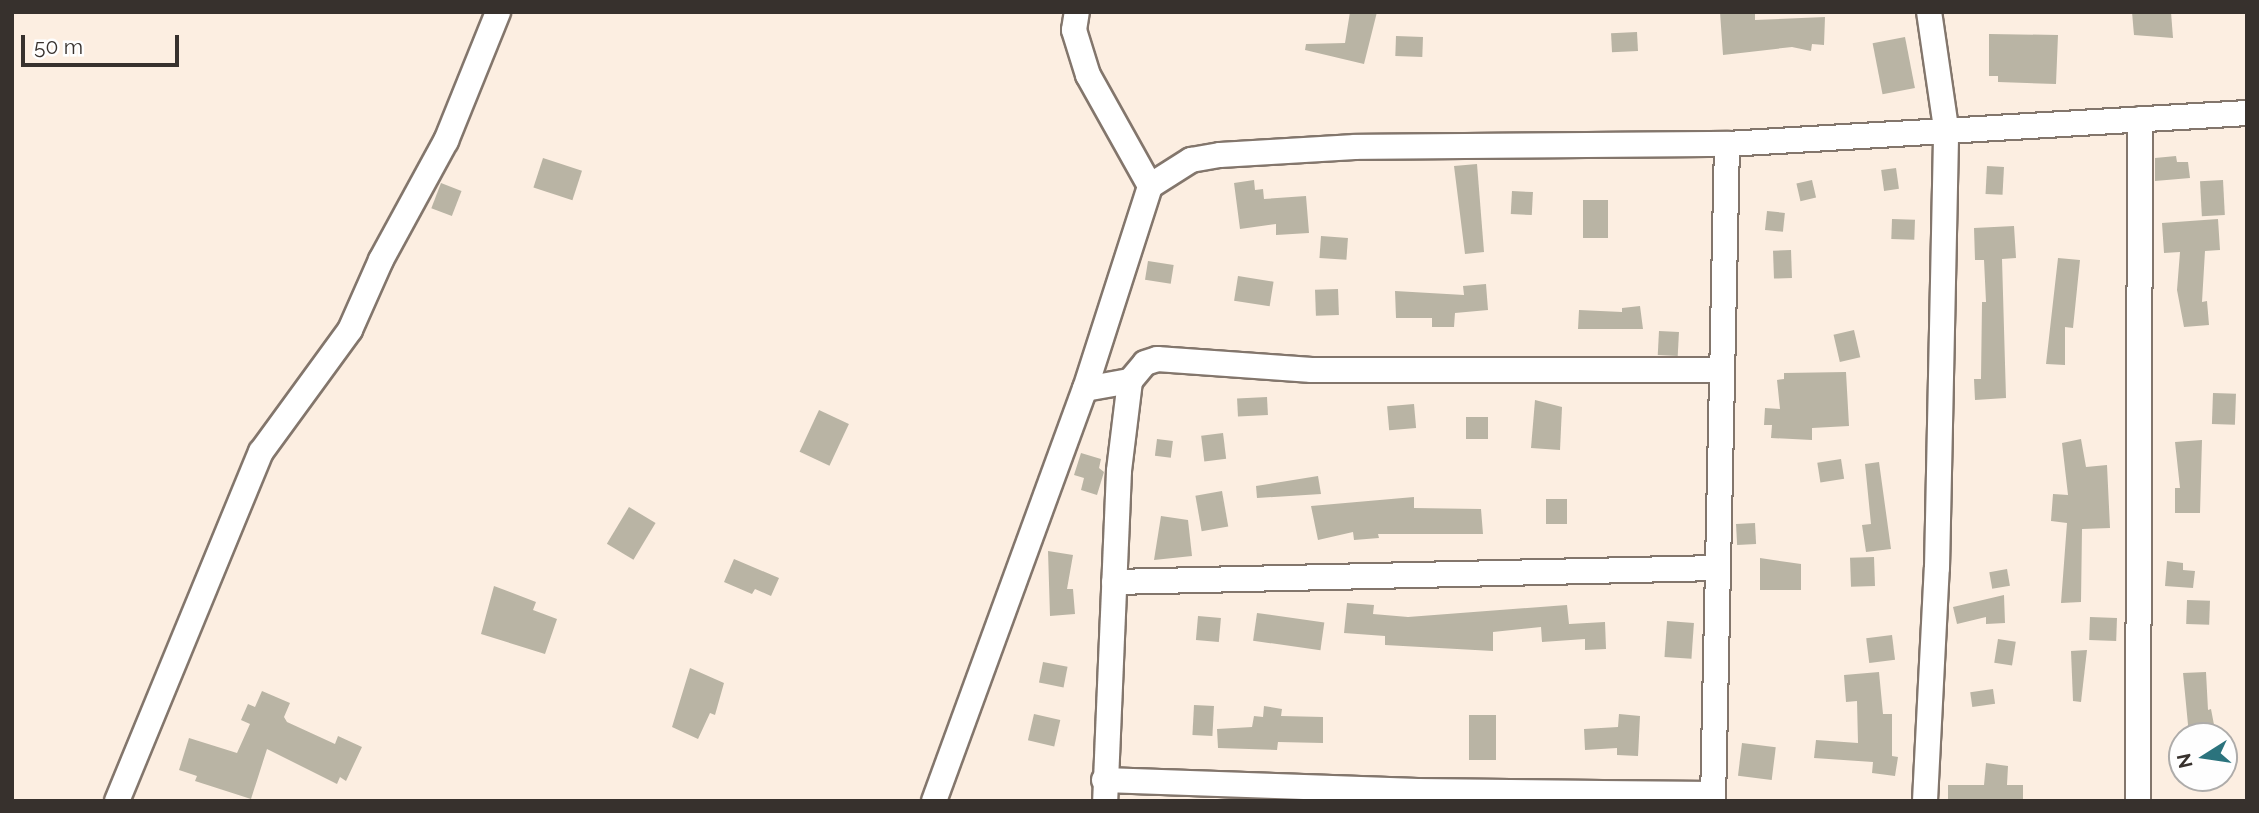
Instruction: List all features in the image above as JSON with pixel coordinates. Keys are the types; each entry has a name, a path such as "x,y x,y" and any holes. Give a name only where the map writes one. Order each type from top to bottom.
{"street":[{"path":"117,801 261,452 350,330 381,260 446,141 498,12"},
{"path":"1077,12 1074,30 1088,75 1150,186"},
{"path":"1926,801 1937,568 1946,128 1929,12"},
{"path":"934,801 1085,389 1150,186 1191,160 1220,155 1355,147 1727,144 1946,128 2247,113"},
{"path":"2138,801 2140,119"},
{"path":"1720,370 1312,370 1157,359 1145,363 1130,381 1119,471 1104,790 1418,791 1713,797 1720,370 1727,144"},
{"path":"1085,389 1130,381"},
{"path":"1114,582 1717,569"}],"building":[{"path":"1350,12 1377,12 1364,64 1305,50 1306,44 1345,43"},
{"path":"1720,12 1755,12 1755,20 1825,17 1824,45 1812,44 1811,51 1792,47 1723,55"},
{"path":"2132,12 2171,12 2173,38 2134,35"},
{"path":"1637,32 1638,51 1612,52 1611,33"},
{"path":"1989,34 2058,35 2056,84 1998,82 1998,76 1989,76"},
{"path":"1396,36 1423,37 1422,57 1395,56"},
{"path":"1905,37 1915,88 1883,94 1873,43"},
{"path":"2176,156 2177,162 2188,162 2190,178 2155,181 2155,158"},
{"path":"543,158 582,171 572,200 533,187"},
{"path":"1477,164 1484,252 1465,254 1454,166"},
{"path":"1987,166 2004,167 2003,195 1986,194"},
{"path":"1896,168 1899,189 1884,191 1881,170"},
{"path":"1254,180 1255,190 1263,189 1264,199 1306,196 1309,233 1276,235 1276,224 1240,229 1234,183"},
{"path":"1812,180 1816,198 1800,201 1796,184"},
{"path":"2223,180 2225,215 2202,216 2200,181"},
{"path":"441,183 462,191 452,216 431,208"},
{"path":"1512,191 1533,192 1532,215 1511,214"},
{"path":"1583,200 1608,200 1608,238 1583,238"},
{"path":"1767,211 1785,213 1783,232 1765,230"},
{"path":"1892,219 1915,220 1914,240 1891,239"},
{"path":"2218,219 2220,250 2205,251 2202,302 2207,301 2209,325 2184,327 2177,290 2180,252 2164,253 2162,223"},
{"path":"2014,226 2016,258 2002,259 2006,398 1975,400 1974,379 1981,379 1982,302 1986,302 1984,260 1975,260 1974,228"},
{"path":"1321,236 1348,238 1346,260 1319,258"},
{"path":"1791,250 1792,278 1774,279 1773,251"},
{"path":"2058,258 2080,260 2073,328 2065,327 2065,365 2046,364"},
{"path":"1148,261 1174,265 1171,284 1145,280"},
{"path":"1238,276 1274,282 1270,306 1234,301"},
{"path":"1486,284 1488,310 1455,313 1454,327 1432,327 1432,318 1396,318 1395,291 1464,295 1463,286"},
{"path":"1338,289 1339,315 1316,316 1315,290"},
{"path":"1640,306 1643,329 1578,329 1579,310 1622,312 1622,308"},
{"path":"1854,330 1860,357 1840,362 1834,335"},
{"path":"1659,331 1679,332 1678,356 1658,355"},
{"path":"1846,372 1849,426 1812,428 1812,440 1771,438 1772,425 1764,425 1765,408 1780,409 1777,380 1784,379 1784,373"},
{"path":"2213,393 2236,394 2235,425 2212,424"},
{"path":"1267,397 1268,415 1238,417 1237,399"},
{"path":"1535,400 1562,407 1560,450 1531,448"},
{"path":"1414,404 1416,428 1389,430 1387,406"},
{"path":"819,410 849,424 829,466 800,452"},
{"path":"1466,417 1488,417 1488,439 1466,439"},
{"path":"1223,433 1226,459 1204,461 1201,436"},
{"path":"1157,439 1173,441 1171,458 1155,456"},
{"path":"2081,439 2086,467 2107,465 2110,528 2082,529 2081,602 2061,603 2067,523 2051,521 2053,494 2068,495 2062,443"},
{"path":"2202,440 2200,513 2175,513 2175,488 2180,488 2175,442"},
{"path":"1081,453 1101,459 1099,468 1104,472 1097,495 1081,490 1084,478 1074,475"},
{"path":"1841,459 1844,479 1820,483 1817,463"},
{"path":"1879,462 1891,549 1866,552 1862,525 1871,524 1865,464"},
{"path":"1318,476 1321,494 1257,498 1256,486"},
{"path":"1222,491 1228,526 1202,531 1195,496"},
{"path":"1414,497 1414,508 1481,509 1483,534 1378,534 1379,538 1354,540 1353,532 1318,540 1311,506"},
{"path":"1546,499 1567,499 1567,524 1546,524"},
{"path":"629,507 656,523 633,560 607,544"},
{"path":"1161,516 1188,520 1192,556 1154,560"},
{"path":"1755,523 1756,544 1737,545 1736,524"},
{"path":"1048,551 1073,555 1067,589 1073,589 1075,614 1050,616"},
{"path":"1874,557 1875,586 1851,587 1850,558"},
{"path":"1760,558 1801,564 1801,590 1760,590"},
{"path":"734,559 779,578 771,596 755,589 752,594 724,582"},
{"path":"2167,561 2183,563 2183,570 2195,571 2193,588 2165,586"},
{"path":"2007,569 2010,586 1992,589 1989,572"},
{"path":"494,586 536,602 533,610 557,619 545,654 481,634"},
{"path":"2004,595 2005,623 1986,624 1986,617 1957,624 1953,607"},
{"path":"2187,600 2210,601 2209,625 2186,624"},
{"path":"1347,603 1374,605 1373,614 1408,617 1567,605 1569,624 1605,622 1606,649 1585,650 1585,639 1542,642 1541,627 1493,632 1493,651 1385,645 1385,636 1344,633"},
{"path":"1257,613 1324,622 1320,650 1253,641"},
{"path":"1198,616 1221,618 1219,642 1196,640"},
{"path":"2090,617 2117,618 2116,641 2089,640"},
{"path":"1667,621 1694,623 1691,659 1664,657"},
{"path":"1892,635 1895,660 1869,663 1866,638"},
{"path":"1998,639 2016,642 2012,666 1994,663"},
{"path":"2087,650 2081,702 2073,701 2071,651"},
{"path":"1043,662 1068,667 1064,687 1039,683"},
{"path":"690,668 724,683 715,715 710,713 698,739 672,727"},
{"path":"1879,672 1883,714 1892,714 1892,756 1898,757 1895,776 1872,773 1873,762 1814,758 1816,740 1858,743 1857,701 1846,702 1844,675"},
{"path":"2206,672 2208,710 2211,709 2213,722 2188,722 2183,673"},
{"path":"1993,689 1995,704 1972,707 1970,692"},
{"path":"262,691 290,703 284,717 287,722 335,744 338,736 362,747 346,781 340,777 337,784 267,749 251,799 195,781 197,776 179,770 189,738 237,753 250,724 241,720 248,704 255,707"},
{"path":"1194,705 1214,706 1212,736 1192,735"},
{"path":"1264,706 1282,709 1281,716 1323,717 1323,743 1278,742 1277,750 1218,748 1217,729 1252,727 1254,716 1263,717"},
{"path":"1034,714 1060,720 1054,746 1028,740"},
{"path":"1619,714 1640,716 1638,756 1617,755 1617,748 1585,750 1584,729 1618,727"},
{"path":"1469,715 1496,715 1496,760 1469,760"},
{"path":"1742,743 1776,747 1772,780 1738,776"},
{"path":"1986,763 2008,766 2007,785 2023,785 2023,801 1948,801 1948,785 1984,785"}]}
